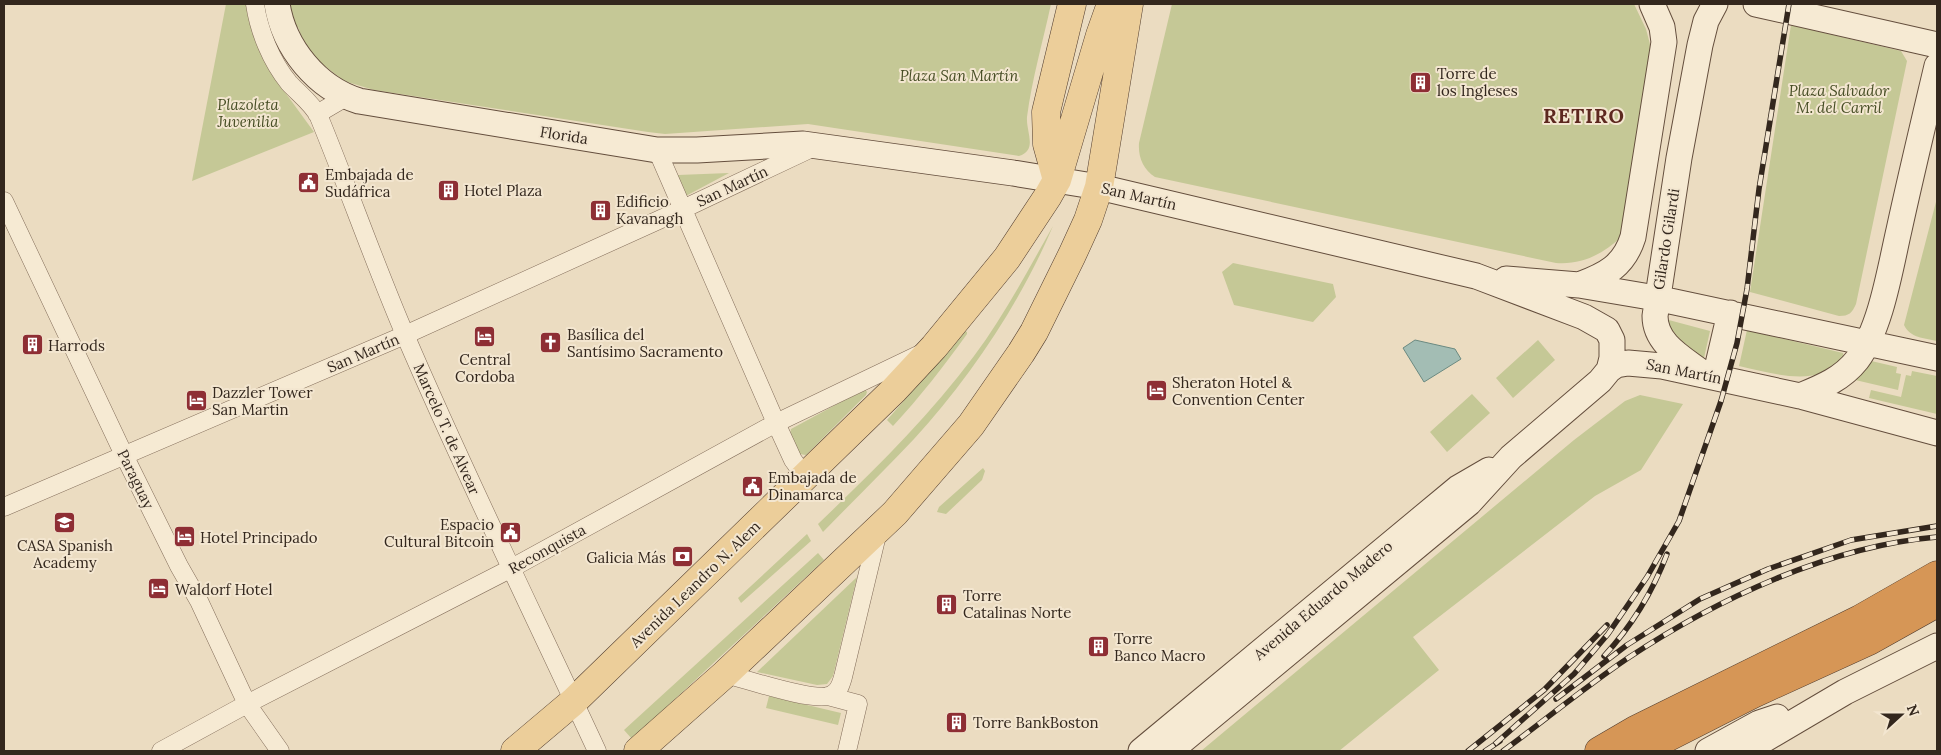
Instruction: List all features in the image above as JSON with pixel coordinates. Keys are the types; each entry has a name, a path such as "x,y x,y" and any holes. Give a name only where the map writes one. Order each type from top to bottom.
{"highway":[{"path":"1599,751 1635,730 1860,619 1937,575"},
{"path":"1641,751 1753,694 1869,641 1937,603"}],"main road":[{"path":"277,4 287,36 300,58 312,72 346,97"},
{"path":"1056,180 1047,144 1046,112 1072,4"},
{"name":"Avenida Leandro N. Alem","path":"515,751 573,702 806,478 894,390 934,347 1007,258 1040,211 1056,180 1100,35 1112,4"},
{"path":"638,751 725,674 879,528 919,487 991,398 1021,354 1072,255 1088,220 1099,187 1129,4"},
{"name":"Gilardo Gilardi","path":"1652,4 1662,27 1664,42 1636,219 1656,298"},
{"name":"Gilardo Gilardi","path":"1656,298 1700,45 1706,21 1715,4"},
{"path":"1756,4 1937,46"},
{"path":"1800,396 1828,385 1841,376 1857,360 1868,342 1876,323 1937,66"},
{"name":"Florida","path":"346,97 359,101 658,150 690,151 789,144 816,146"},
{"name":"San Martín","path":"816,146 1099,187 1476,276 1584,317 1603,327 1610,334 1612,340 1613,352 1609,370"},
{"path":"1579,285 1604,274 1622,259 1631,245 1636,219"},
{"name":"San Martín","path":"1476,276 1579,285 1656,298 1937,358"},
{"path":"1656,298 1655,323 1659,337 1669,347 1710,376 1730,313"},
{"name":"San Martín","path":"1609,370 1616,365 1638,362 1800,396 1937,433"},
{"name":"Avenida Eduardo Madero","path":"1170,751 1469,502 1510,457 1600,381 1609,370"},
{"name":"Avenida Eduardo Madero","path":"1141,751 1458,488 1510,457"},
{"path":"1744,751 1845,692 1937,646"},
{"path":"1708,751 1759,723 1845,692"}],"street":[{"name":"Marcelo T. de Alvear","path":"255,4 257,19 264,38 279,67 287,80 317,114 405,336 510,569 596,749"},
{"path":"317,114 346,97"},
{"name":"San Martín","path":"4,507 405,336 816,146"},
{"path":"658,150 776,423 793,460 806,478"},
{"name":"Paraguay","path":"4,201 124,455 178,566 199,601 247,704 280,751"},
{"name":"Reconquista","path":"161,751 247,704 510,569 776,423 934,347"},
{"path":"828,696 837,692 844,676 879,528"},
{"path":"725,674 811,696 828,696 858,704 847,751"}],"green space":[{"name":"Plazoleta Juvenilia","path":"226,4 250,4 261,53 279,84 314,132 192,181"},
{"name":"Plaza San Martín","path":"279,4 1051,4 1029,103 1027,123 1030,145 1025,153 1019,156 808,124 665,134 374,90 344,81 307,52 298,27 290,30"},
{"path":"1172,4 1634,4 1646,29 1651,48 1621,237 1607,249 1591,257 1575,262 1556,263 1155,177 1142,162 1139,153 1139,143"},
{"name":"Plaza Salvador M. del Carril","path":"1791,25 1901,51 1907,61 1856,304 1848,315 1839,316 1750,292"},
{"path":"729,173 682,198 675,177 678,175"},
{"path":"1937,198 1937,341 1914,335 1904,325"},
{"path":"1053,226 1026,283 1010,311 955,391 914,439 823,532 818,524 919,422 974,356 1006,309"},
{"path":"1233,263 1333,284 1336,297 1313,322 1234,305 1222,272"},
{"path":"1665,319 1710,331 1704,358 1683,353"},
{"path":"1747,330 1843,353 1844,358 1834,368 1808,376 1780,375 1739,366"},
{"path":"965,331 967,334 950,358 893,426 887,420"},
{"path":"1538,340 1555,360 1513,398 1496,378"},
{"path":"1867,360 1897,367 1896,373 1901,374 1898,390 1851,379"},
{"path":"1912,371 1937,376 1937,414 1869,398 1871,390 1901,397 1906,375 1911,376"},
{"path":"865,389 866,395 806,455 799,454 790,434 791,429"},
{"path":"1472,394 1490,413 1447,452 1430,432"},
{"path":"1640,395 1683,404 1641,470 1595,496 1413,637 1439,670 1339,751 1201,751 1574,440 1625,401"},
{"path":"983,468 985,471 982,480 946,514 937,512 939,507"},
{"path":"807,534 811,541 741,603 738,598"},
{"path":"818,553 824,560 632,739 624,730"},
{"path":"857,577 833,676 827,684 817,685 757,672"},
{"path":"769,696 841,713 838,725 766,708"}],"water":[{"path":"1415,340 1455,349 1461,359 1424,382 1403,348"}],"railway":[{"path":"1495,744 1574,674 1608,634 1647,577 1679,521 1721,401 1737,343 1747,289 1759,189 1789,4"},
{"path":"1556,699 1627,645 1700,599 1768,569 1851,540 1937,526"},
{"path":"1503,751 1628,658 1662,636 1737,596 1776,579 1856,551 1897,542 1937,537"},
{"path":"1604,656 1640,608 1667,554"},
{"path":"1468,751 1544,690 1607,625"},
{"path":"1485,751 1500,741"}],"place":[{"name":"Torre de los Ingleses","path":"1421,82"},
{"name":"Embajada de Sudáfrica","path":"309,183"},
{"name":"Hotel Plaza","path":"448,190"},
{"name":"Edificio Kavanagh","path":"600,210"},
{"name":"Central Cordoba","path":"485,336"},
{"name":"Basílica del Santísimo Sacramento","path":"551,343"},
{"name":"Harrods","path":"32,345"},
{"name":"Sheraton Hotel & Convention Center","path":"1156,391"},
{"name":"Dazzler Tower San Martin","path":"196,401"},
{"name":"Embajada de Dinamarca","path":"752,486"},
{"name":"CASA Spanish Academy","path":"65,522"},
{"name":"Espacio Cultural Bitcoin","path":"510,533"},
{"name":"Hotel Principado","path":"184,537"},
{"name":"Galicia Más","path":"682,557"},
{"name":"Waldorf Hotel","path":"159,589"},
{"name":"Torre Catalinas Norte","path":"947,604"},
{"name":"Torre Banco Macro","path":"1098,647"},
{"name":"Torre BankBoston","path":"957,722"}],"district":[{"name":"RETIRO","path":"1584,115"}]}
